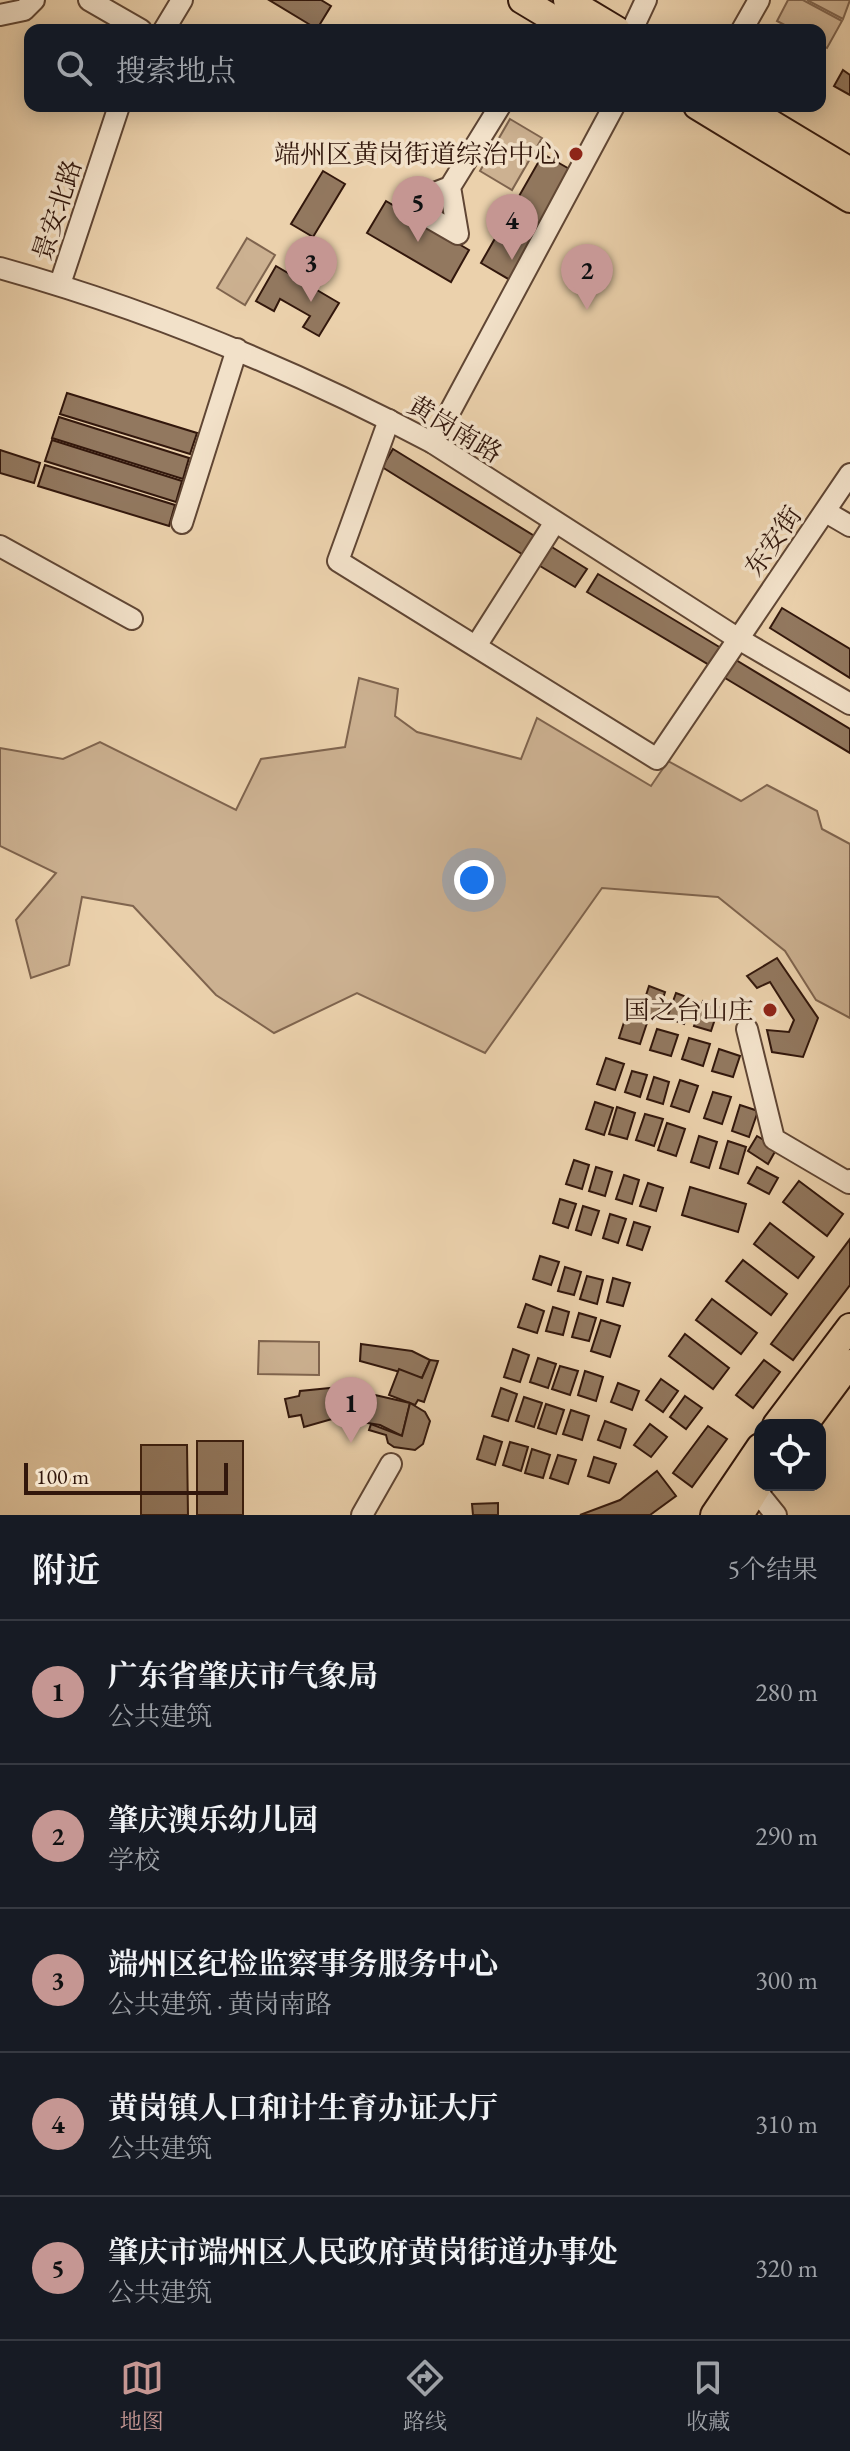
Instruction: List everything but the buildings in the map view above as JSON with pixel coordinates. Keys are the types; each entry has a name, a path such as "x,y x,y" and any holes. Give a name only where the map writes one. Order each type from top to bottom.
{"main road":[{"path":"522,0 560,20 583,24"},
{"path":"707,112 850,199"},
{"path":"752,112 850,171"},
{"path":"781,1419 850,1327"},
{"path":"808,1419 850,1363"},
{"path":"714,1515 754,1456"},
{"path":"740,1515 755,1491"}],"street":[{"path":"0,15 24,10 34,0"},
{"path":"89,0 131,24"},
{"path":"168,24 182,0"},
{"path":"635,24 646,0"},
{"path":"745,24 759,0"},
{"name":"景安北路","path":"60,284 117,112"},
{"path":"450,187 496,112"},
{"path":"433,443 611,112"},
{"name":"黄岗南路","path":"0,268 60,284 237,349 286,369 389,420 433,443 737,638 850,704"},
{"path":"182,523 237,349"},
{"path":"389,420 338,561 476,646 555,522"},
{"name":"东安街","path":"476,646 657,759 850,474"},
{"path":"826,512 850,526"},
{"path":"0,546 132,619"},
{"path":"747,1029 774,1139 850,1182"},
{"path":"362,1515 391,1464"},
{"path":"761,1491 776,1515"}],"shaded area":[{"path":"788,0 803,0 842,21 827,48 826,24 783,24 777,21"},
{"path":"807,0 850,0 843,19"},
{"path":"510,119 542,138 512,190 480,171"},
{"path":"247,238 275,255 245,305 217,288"},
{"path":"359,678 398,689 395,716 417,732 521,759 537,718 651,786 668,761 741,801 767,785 817,811 822,829 850,844 850,1018 816,1000 785,951 718,897 602,888 485,1053 357,993 274,1033 216,995 133,906 82,897 69,965 31,978 16,920 56,873 0,846 0,748 63,759 100,742 236,810 261,759 345,747"},
{"path":"259,1341 319,1342 319,1375 258,1374"}],"place":[{"name":"端州区黄岗街道综治中心","path":"576,154"},
{"name":"肇庆市端州区人民政府黄岗街道办事处","path":"418,242"},
{"name":"黄岗镇人口和计生育办证大厅","path":"512,260"},
{"name":"端州区纪检监察事务服务中心","path":"311,302"},
{"name":"肇庆澳乐幼儿园","path":"587,310"},
{"name":"国之台山庄","path":"770,1010"},
{"name":"广东省肇庆市气象局","path":"351,1443"}]}
